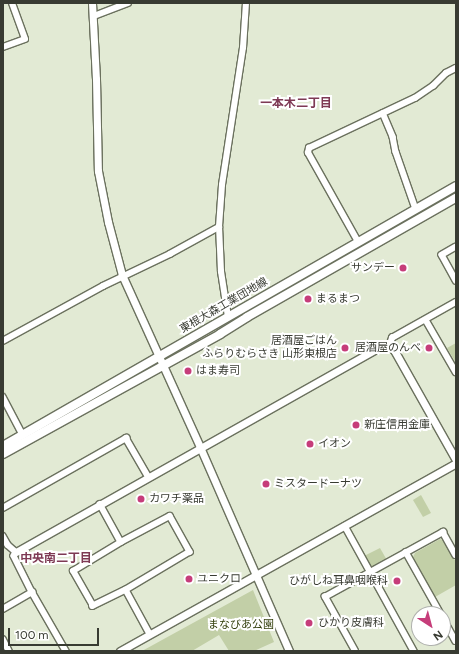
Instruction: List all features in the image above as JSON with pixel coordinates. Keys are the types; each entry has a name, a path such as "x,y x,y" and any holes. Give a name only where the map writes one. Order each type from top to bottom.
{"main road":[{"name":"東根大森工業団地線","path":"3,446 456,186"},
{"name":"東根大森工業団地線","path":"3,454 220,334 456,198"}],"street":[{"path":"3,47 25,39 12,3"},
{"path":"92,3 94,16 98,171 122,275 200,447 289,651"},
{"path":"94,16 128,3"},
{"path":"228,317 222,272 219,227 222,185 243,48 246,3"},
{"path":"358,242 308,153 309,148 429,90 446,73 456,68"},
{"path":"383,113 393,137 398,159 416,209"},
{"path":"3,341 122,275 170,254 219,227"},
{"path":"456,247 442,255 456,280"},
{"path":"389,346 392,338 456,302"},
{"path":"426,320 456,372"},
{"path":"66,651 32,592 14,556 16,552 148,476 381,346 389,346 394,350 456,460"},
{"path":"3,397 23,435"},
{"path":"3,508 126,438 148,476"},
{"path":"120,651 456,463"},
{"path":"100,504 121,542"},
{"path":"170,516 190,552 126,590 93,606 73,571 121,542 170,516"},
{"path":"345,526 414,651"},
{"path":"355,651 325,597 443,532 456,555"},
{"path":"3,536 8,545 16,552"},
{"path":"406,552 436,606"},
{"path":"126,590 150,634"},
{"path":"3,609 32,592"},
{"path":"451,632 456,641"},
{"path":"3,639 10,651"}],"green space":[{"path":"456,343 456,363 447,348"},
{"path":"421,495 431,513 423,517 413,500"},
{"path":"440,539 444,541 456,562 456,585 435,597 413,557 415,553"},
{"path":"380,548 388,562 370,572 362,557"},
{"name":"まなびあ公園","path":"253,590 274,642 254,651 229,651 219,635 192,651 142,651"}],"place":[{"name":"サンデー","path":"403,268"},
{"name":"まるまつ","path":"308,299"},
{"name":"居酒屋ごはん ふらりむらさき 山形東根店","path":"345,348"},
{"name":"居酒屋のんべ","path":"429,348"},
{"name":"はま寿司","path":"188,371"},
{"name":"新庄信用金庫","path":"356,425"},
{"name":"イオン","path":"310,444"},
{"name":"ミスタードーナツ","path":"266,484"},
{"name":"カワチ薬品","path":"141,499"},
{"name":"ユニクロ","path":"189,579"},
{"name":"ひがしね耳鼻咽喉科","path":"397,581"},
{"name":"ひかり皮膚科","path":"309,623"}],"district":[{"name":"一本木二丁目","path":"296,104"},
{"name":"中央南二丁目","path":"56,559"}]}
